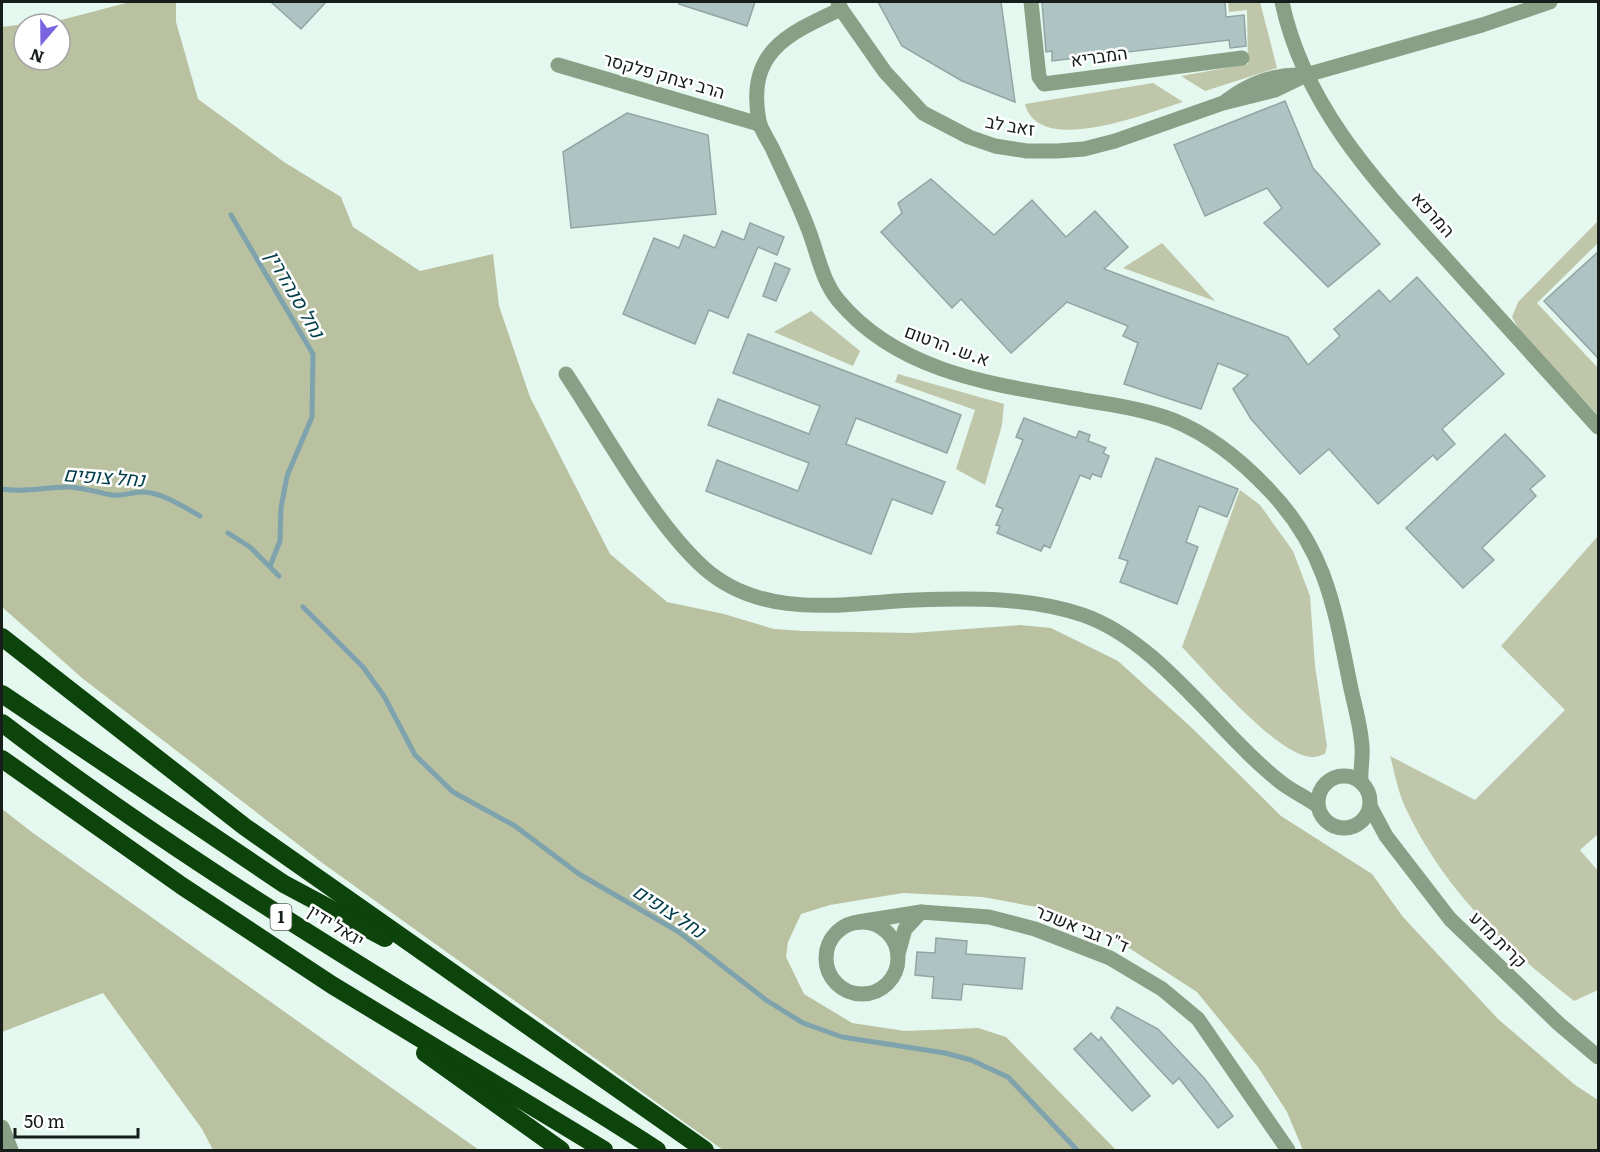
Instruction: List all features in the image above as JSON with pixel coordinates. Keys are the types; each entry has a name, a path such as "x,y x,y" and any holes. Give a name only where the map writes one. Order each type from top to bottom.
{"highway":[{"path":"2,637 245,827 705,1150"},
{"path":"2,694 284,884 461,979"},
{"name":"יגאל ידין","path":"2,723 61,768 189,858 657,1150"},
{"name":"1","path":"2,759 182,886 332,986 604,1150"},
{"path":"332,986 561,1150"}],"street":[{"name":"המבריא","path":"1031,2 1039,77 1046,84 1242,58"},
{"name":"המרפא","path":"1282,2 1292,40 1306,75 1332,122 1368,171 1599,428"},
{"name":"זאב לב","path":"839,5 885,72 922,113 960,134 995,146 1027,151 1084,149 1223,103 1257,82 1275,76 1306,75 1482,25 1550,2"},
{"name":"א.ש. הרטום","path":"839,5 785,37 770,52 762,65 756,86 759,124 808,230 824,278 837,298 881,340 906,355 972,379 1145,411 1199,432 1226,450 1269,490 1293,518 1318,561 1329,587 1362,752"},
{"name":"הרב יצחק פלקסר","path":"558,65 759,124"},
{"path":"566,374 638,485 686,551 706,570 732,587 780,603 806,607 917,600 1034,602 1086,616 1137,647 1211,713 1289,788 1318,806 1325,820 1335,826 1347,828 1359,824 1366,816 1370,806 1369,794 1361,782 1362,752"},
{"path":"1345,776 1362,752"},
{"path":"1318,806 1322,788 1332,778 1345,776 1361,782"},
{"path":"1289,788 1306,791 1322,788"},
{"name":"קרית מדע","path":"1370,806 1386,836 1450,919 1559,1024 1599,1057"},
{"name":"קרית מדע","path":"1359,824 1386,836"},
{"path":"898,954 895,943 880,927 858,922 837,932 826,951 830,974 837,983 857,993 879,989 894,974 905,929 921,912"},
{"name":"ד\"ר גבי אשכר","path":"858,922 921,912 989,917 1035,929 1110,958 1162,989 1198,1020 1288,1150"},
{"path":"2,1127 11,1150"}],"green space":[{"path":"130,2 176,2 176,22 198,99 284,162 341,197 353,227 420,271 493,254 499,306 530,397 610,554 667,602 724,614 774,629 803,631 912,633 1020,625 1051,628 1118,661 1192,728 1281,816 1372,874 1403,917 1498,1019 1575,1085 1598,1100 1598,1150 1303,1150 1287,1112 1258,1067 1197,992 1126,946 1047,909 983,897 903,893 830,905 801,914 788,942 786,957 804,994 852,1023 905,1031 978,1028 1006,1037 1116,1150 723,1150 321,862 82,678 2,607 2,27 12,26 12,72 72,72 72,17"},
{"path":"1228,2 1260,2 1277,68 1205,91 1181,76 1248,64 1247,10 1229,12"},
{"path":"1153,83 1183,102 1122,121 1072,130 1051,128 1034,120 1025,104"},
{"path":"1598,221 1598,243 1537,303 1598,368 1598,415 1521,333 1512,317 1518,302"},
{"path":"1162,243 1215,301 1123,268"},
{"path":"811,311 860,351 853,366 774,332"},
{"path":"898,374 1004,404 1002,425 985,485 956,469 975,410 895,382"},
{"path":"1240,490 1260,505 1293,551 1310,596 1315,666 1327,746 1325,754 1311,757 1296,753 1280,742 1243,711 1182,647"},
{"path":"1598,536 1598,834 1580,850 1598,871 1598,990 1574,1001 1500,938 1457,891 1421,838 1406,809 1390,756 1475,800 1565,710 1501,646"},
{"path":"2,809 479,1150 213,1150 202,1129 103,993 2,1032"}],"building":[{"path":"271,2 326,2 301,29"},
{"path":"680,2 755,2 747,26 679,4"},
{"path":"878,2 1001,2 1015,102 962,81 902,46"},
{"path":"1042,2 1225,2 1226,17 1244,15 1246,46 1230,48 1229,40 1052,61 1052,51 1046,52"},
{"path":"1285,101 1313,168 1380,244 1328,287 1264,223 1282,208 1267,188 1205,216 1174,145"},
{"path":"627,113 708,135 716,214 571,228 563,152"},
{"path":"931,179 994,235 1032,200 1066,237 1095,211 1128,247 1104,269 1288,337 1308,365 1340,336 1334,329 1379,290 1390,302 1417,277 1504,374 1442,429 1455,444 1437,460 1433,455 1378,504 1329,449 1300,474 1251,419 1233,389 1248,375 1218,363 1201,409 1124,384 1138,343 1123,336 1128,326 1067,302 1011,353 961,299 952,308 881,232 902,213 898,203"},
{"path":"750,223 784,237 777,255 758,247 728,318 709,310 695,344 623,314 654,238 679,248 684,235 715,248 722,231 744,240"},
{"path":"1599,251 1599,359 1544,301"},
{"path":"775,263 790,269 776,301 763,296"},
{"path":"748,334 961,415 947,453 856,418 846,444 945,482 932,514 892,499 871,554 706,491 717,460 798,491 809,463 708,425 718,399 809,434 820,406 733,373"},
{"path":"1024,418 1076,438 1079,431 1090,435 1088,441 1106,448 1103,453 1109,456 1101,477 1092,474 1090,479 1080,475 1050,548 1044,545 1041,551 997,533 1000,526 996,525 1003,509 996,506 1023,440 1016,437"},
{"path":"1505,434 1545,476 1530,489 1536,496 1482,548 1494,560 1463,588 1406,528"},
{"path":"1156,458 1238,489 1227,517 1199,506 1186,542 1198,547 1177,604 1120,582 1128,561 1119,558"},
{"path":"936,938 967,941 966,954 1025,958 1022,989 963,984 961,1000 932,998 934,977 915,975 917,952 935,953"},
{"path":"1117,1007 1158,1029 1204,1078 1233,1116 1218,1128 1179,1078 1173,1084 1111,1018"},
{"path":"1091,1033 1099,1041 1101,1037 1150,1096 1132,1111 1074,1049"}],"waterway":[{"name":"נחל סנהדרין","path":"231,215 313,354 312,417 287,476 281,508 280,541 270,566"},
{"name":"נחל צופים","path":"2,489 66,487 116,495 151,493 173,501 200,516"},
{"name":"נחל צופים","path":"228,533 250,547 279,576"},
{"name":"נחל צופים","path":"303,607 363,667 384,696 415,755 453,792 515,826 579,874 679,932 766,1000 803,1023 842,1037 945,1053 971,1060 1008,1077 1077,1150"}]}
